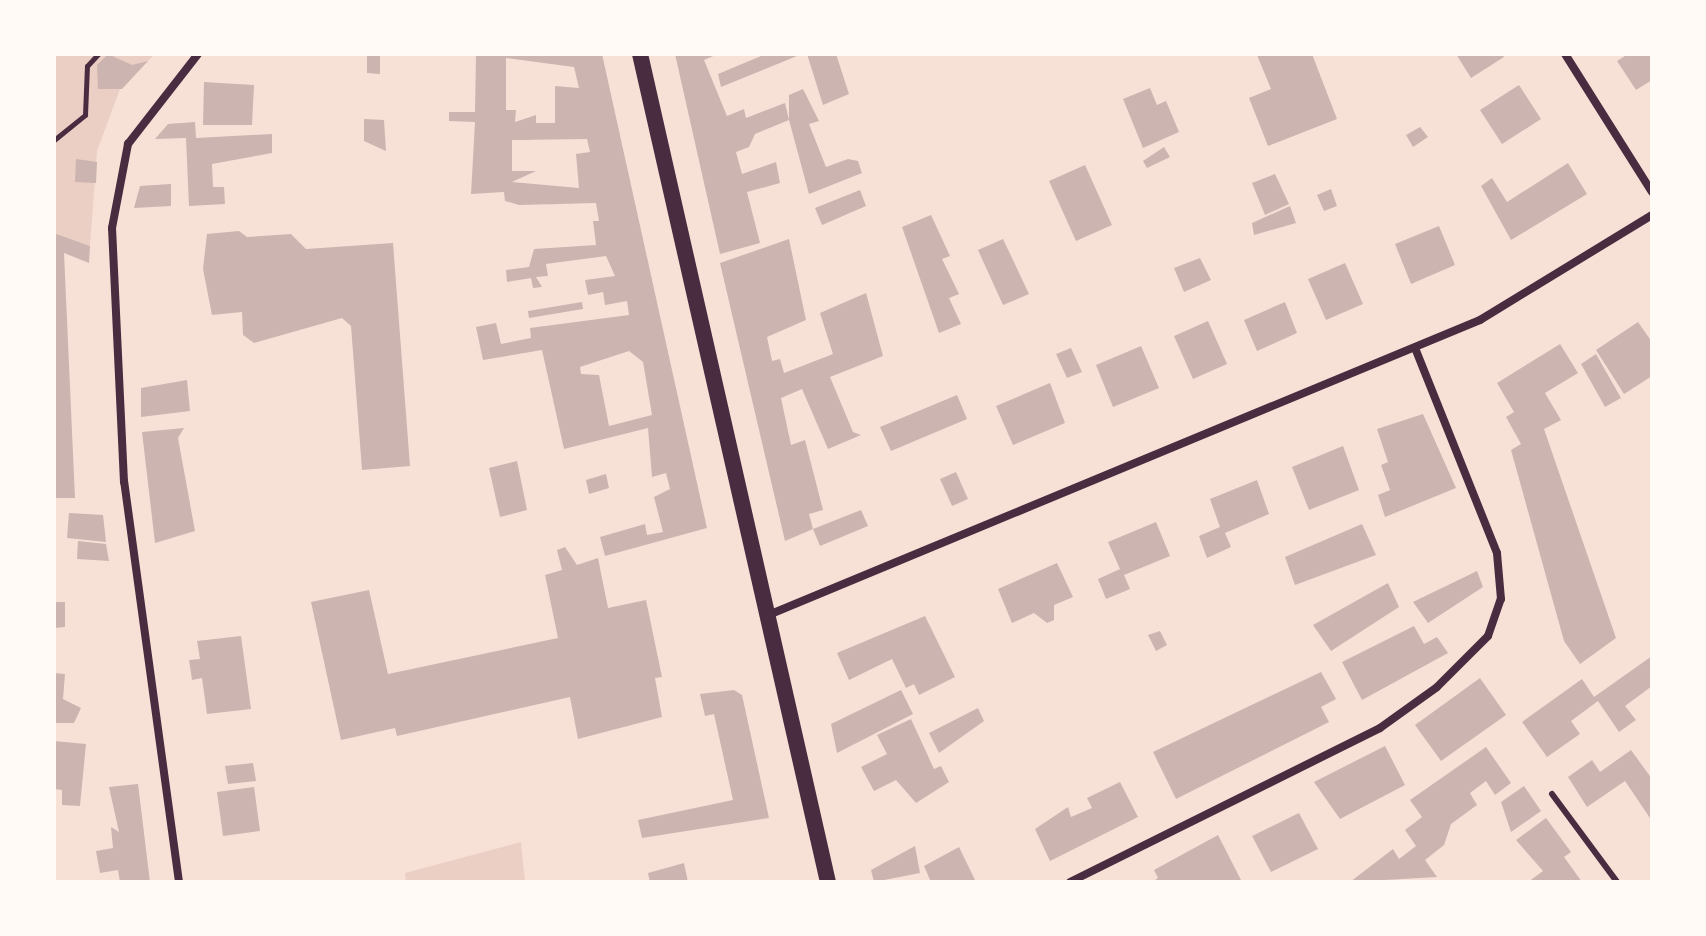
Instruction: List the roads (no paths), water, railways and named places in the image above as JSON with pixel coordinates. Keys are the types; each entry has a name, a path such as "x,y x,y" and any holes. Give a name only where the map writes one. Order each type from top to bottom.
{"main road":[{"path":"640,54 764,617 828,882"}],"street":[{"path":"179,882 124,482 112,228 128,144 198,54"},
{"path":"1565,54 1652,192"},
{"path":"764,617 1415,348 1514,302 1652,215"},
{"path":"1070,882 1380,728 1475,653 1501,599 1497,553 1415,348"}],"lane":[{"path":"1552,794 1617,882"}]}
